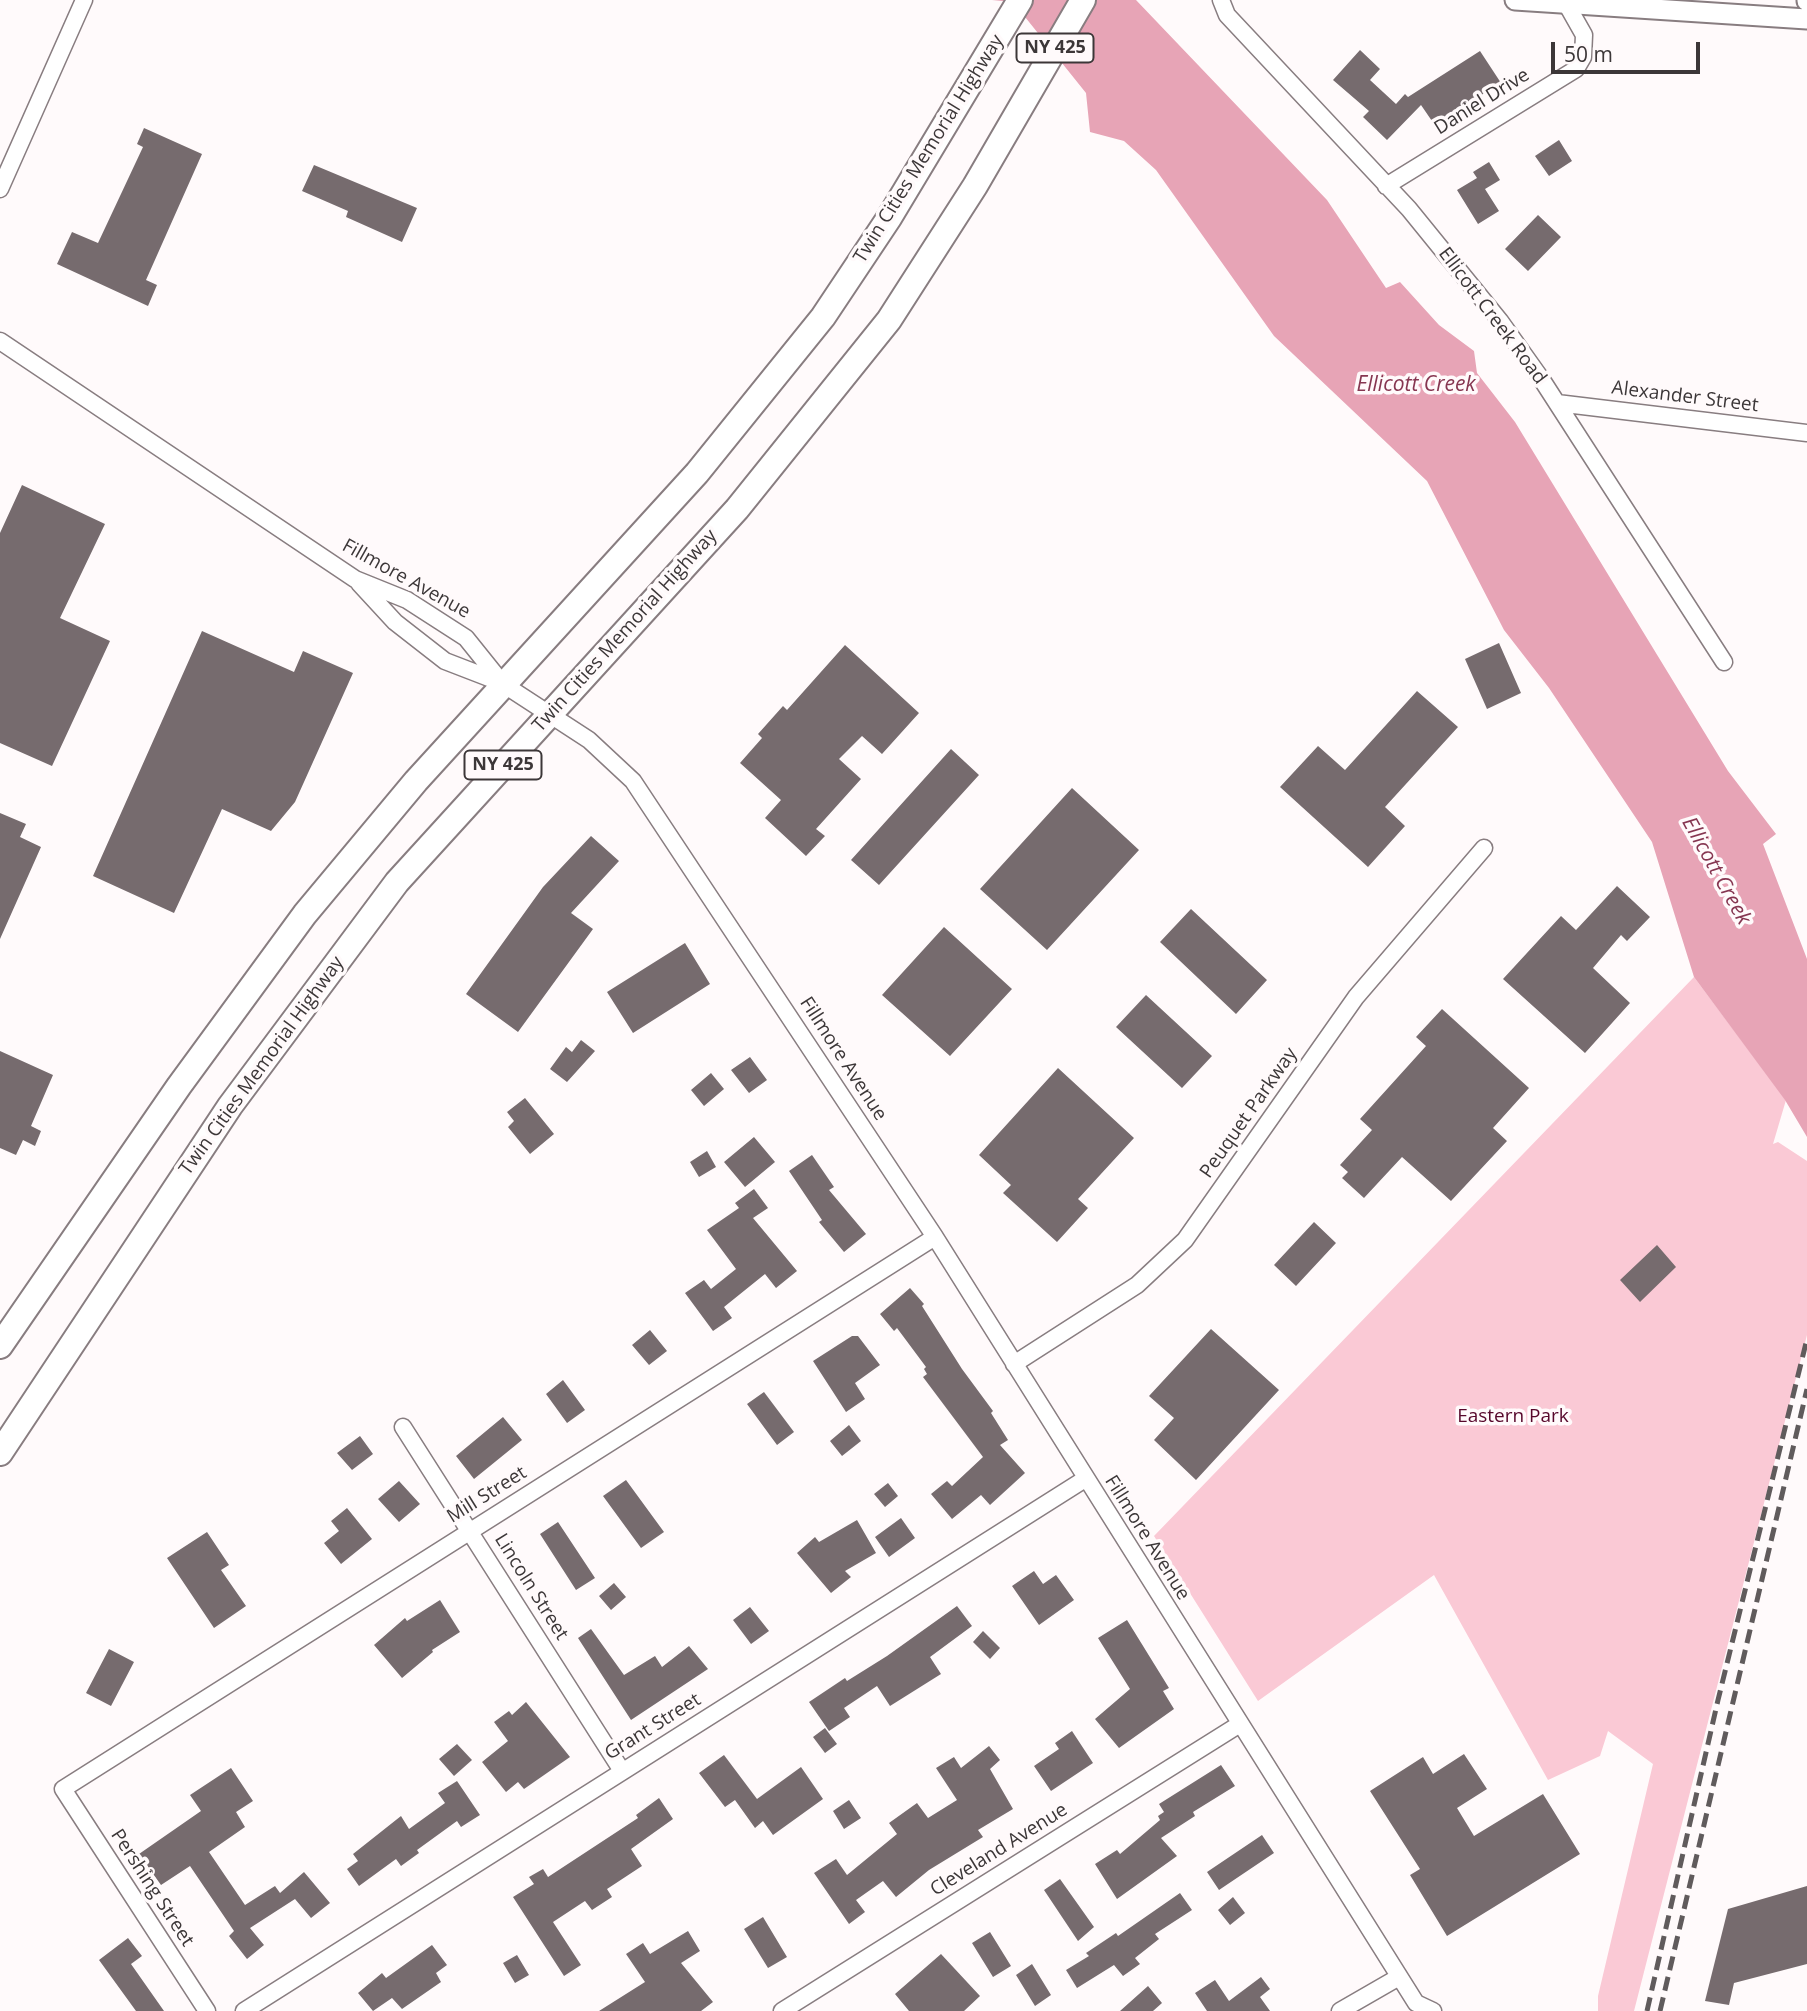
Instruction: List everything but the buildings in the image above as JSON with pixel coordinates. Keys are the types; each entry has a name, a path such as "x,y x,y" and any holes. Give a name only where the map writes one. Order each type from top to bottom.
{"main road":[{"name":"Twin Cities Memorial Highway","path":"0,1346 179,1086 305,914 416,781 697,472 823,317 889,218 1020,0"},
{"name":"Twin Cities Memorial Highway","path":"0,1453 214,1129 330,968 397,882 737,509 833,394 889,320 975,186 1083,0"}],"street":[{"path":"0,189 84,0"},
{"name":"Ellicott Creek Road","path":"1221,0 1227,15 1386,186 1463,274 1557,403 1724,662"},
{"path":"1515,0 1807,19"},
{"name":"Daniel Drive","path":"1386,186 1576,69 1583,57 1584,35 1567,5"},
{"name":"Fillmore Avenue","path":"0,341 355,579 407,600 466,638 503,684 589,740 633,781 934,1237 1416,2003 1433,2011"},
{"name":"Alexander Street","path":"1557,403 1807,433"},
{"path":"355,579 395,622 445,661 503,684"},
{"name":"Peuquet Parkway","path":"1014,1364 1137,1285 1185,1240 1356,997 1484,848"},
{"name":"Mill Street","path":"62,1789 934,1237"},
{"name":"Lincoln Street","path":"403,1427 622,1771"},
{"name":"Grant Street","path":"244,2011 1085,1479"},
{"name":"Cleveland Avenue","path":"782,2011 1240,1724"},
{"name":"Pershing Street","path":"62,1789 207,2011"},
{"path":"1340,2011 1399,1976"}],"green space":[{"name":"Eastern Park","path":"1694,977 1786,1100 1773,1144 1778,1142 1807,1161 1807,1335 1634,2011 1598,2011 1598,1996 1653,1764 1608,1731 1600,1756 1548,1780 1434,1575 1258,1701 1154,1536"}],"water":[{"name":"Ellicott Creek","path":"992,0 1136,0 1327,200 1386,288 1400,282 1439,325 1474,351 1477,373 1515,422 1728,771 1776,834 1763,844 1807,959 1807,1137 1785,1100 1694,977 1652,842 1549,688 1504,630 1427,481 1274,336 1156,170 1124,141 1090,132 1086,93 1013,2"}],"railway":[{"path":"1647,2011 1718,1700 1807,1339"},
{"path":"1660,2011 1807,1389"}]}
